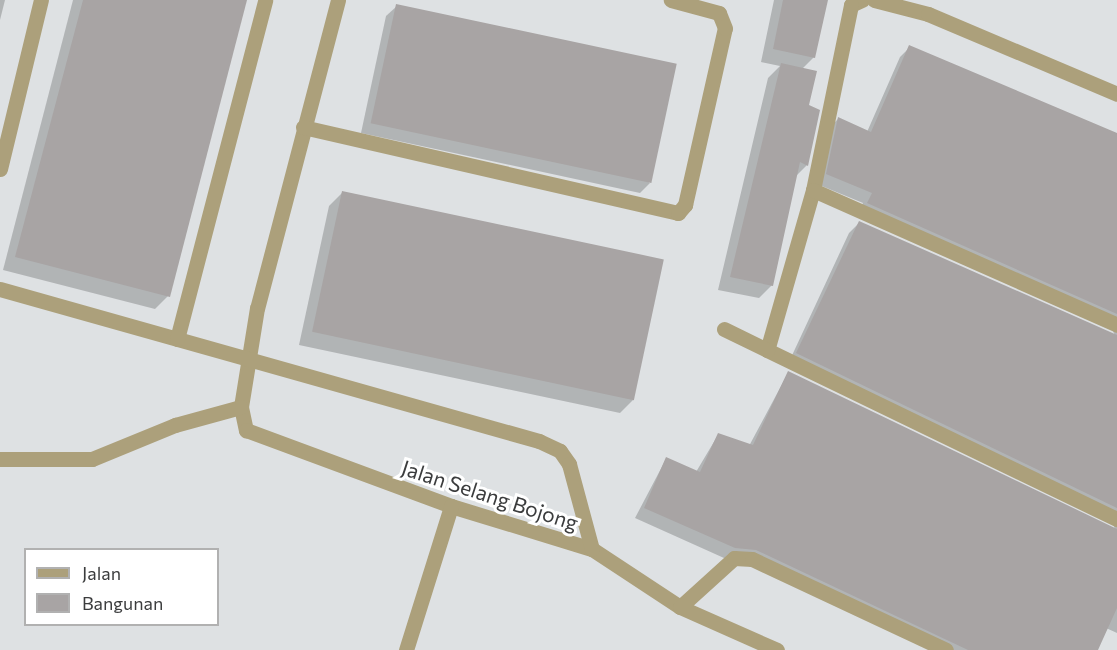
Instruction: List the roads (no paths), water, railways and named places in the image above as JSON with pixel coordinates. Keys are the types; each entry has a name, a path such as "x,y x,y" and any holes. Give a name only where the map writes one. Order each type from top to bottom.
{"street":[{"path":"0,169 41,0"},
{"path":"177,339 265,0"},
{"path":"0,459 92,459 175,425 241,407 249,360 303,127 338,0"},
{"path":"303,127 678,213 685,205 726,28 719,13 671,0"},
{"path":"767,350 813,190 851,5 862,0"},
{"path":"874,0 929,7 1117,94"},
{"path":"813,190 1117,325"},
{"path":"0,289 560,451 569,464 591,549"},
{"path":"724,329 1117,519"},
{"name":"Jalan Selang Bojong","path":"241,407 246,430 254,436 451,506 591,549 680,608 777,650"},
{"path":"406,650 451,506"},
{"path":"680,608 734,558 752,558 946,650"}]}
